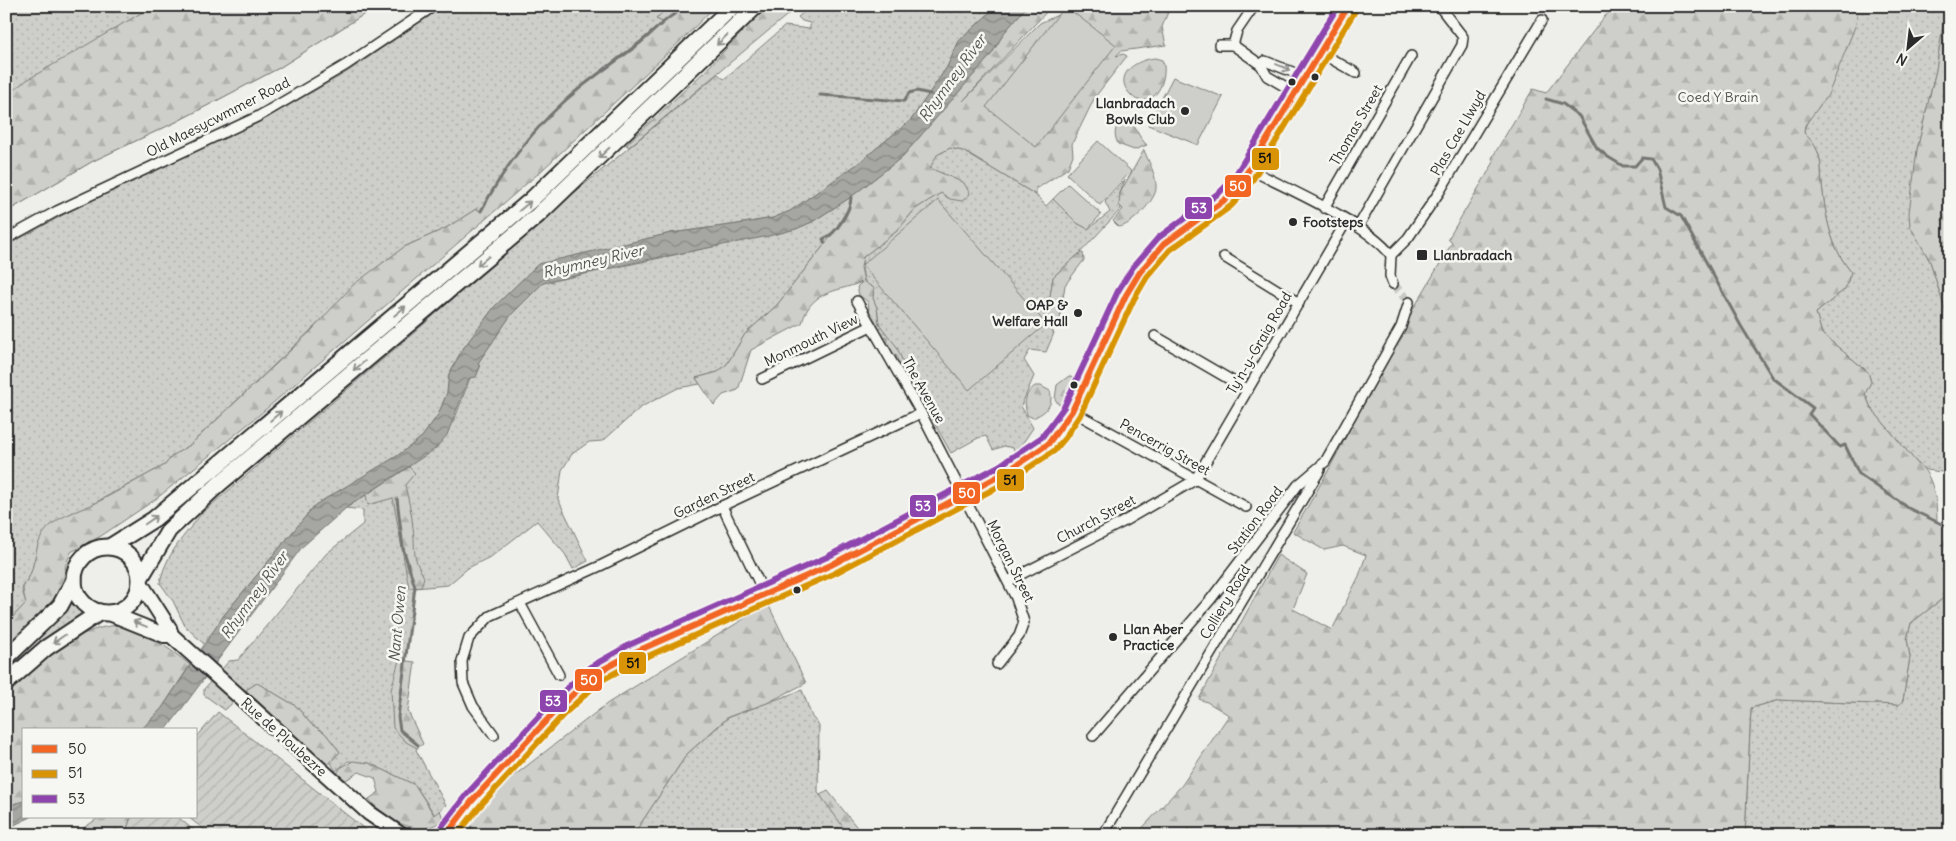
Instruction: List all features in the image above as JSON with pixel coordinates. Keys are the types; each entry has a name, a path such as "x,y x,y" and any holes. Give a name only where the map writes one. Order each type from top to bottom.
{"main road":[{"path":"6,658 60,606 74,580 76,569 81,559 89,551 110,546 154,519 530,202 733,6"},
{"path":"6,683 46,648 105,613 119,611 129,605 137,596 141,581 169,530 219,484 538,215 756,6"},
{"path":"110,546 128,553 139,568 141,581"},
{"path":"74,580 76,591 81,600 90,608 105,613"}],"street":[{"name":"Old Maesycwmmer Road","path":"6,239 57,211 258,116 346,65 434,6"},
{"path":"1233,45 1237,31 1254,6"},
{"path":"446,835 472,801 557,709 595,674 633,653 831,565 1003,474 1040,450 1058,434 1072,410 1126,295 1140,272 1164,244 1226,198 1251,170 1319,52 1348,6"},
{"path":"1358,227 1462,45 1463,37 1439,6"},
{"name":"Plas Cae Llwyd","path":"1391,255 1408,238 1440,191 1542,20"},
{"path":"1219,45 1233,45 1261,65 1267,76 1296,93"},
{"path":"1319,52 1356,73"},
{"name":"Thomas Street","path":"1324,208 1411,56"},
{"path":"1261,65 1264,61 1273,63 1305,77"},
{"path":"1251,170 1347,220 1384,246 1391,255 1390,276 1393,284"},
{"name":"Ty'n-y-Graig Road","path":"1195,480 1347,220"},
{"path":"1224,257 1299,303"},
{"name":"The Avenue","path":"857,301 921,413 963,494"},
{"name":"Station Road","path":"1093,736 1216,592 1298,485 1325,462 1400,327 1409,302"},
{"name":"Monmouth View","path":"762,379 871,326"},
{"path":"1155,336 1248,390"},
{"name":"Pencerrig Street","path":"1072,410 1246,507"},
{"name":"Garden Street","path":"494,735 473,706 463,683 462,661 469,638 490,616 520,604 722,506 921,413"},
{"name":"Colliery Road","path":"1103,835 1325,462"},
{"name":"Church Street","path":"1008,581 1121,523 1195,480"},
{"name":"Morgan Street","path":"963,494 983,537 1008,581 1024,622 1019,636 997,664"},
{"path":"722,506 768,593"},
{"name":"Rue de Ploubezre","path":"141,581 169,628 171,636"},
{"path":"520,604 559,675"},
{"name":"Rue de Ploubezre","path":"105,613 171,636 369,813 400,835"}],"green space":[{"path":"6,6 377,6 279,68 176,122 93,161 6,212"},
{"path":"153,6 377,6 279,68 176,122 93,161 6,212 6,95 27,80"},
{"path":"444,6 669,6 656,19 664,22 579,88 542,123 509,165 481,211 476,209 446,228 404,247 333,309 190,445 172,456 165,465 98,501 40,541 30,576 24,583 22,590 26,603 6,624 6,246 94,198 227,135 256,124 347,72"},
{"path":"669,6 715,6 688,34 540,172 258,416 156,499 101,536 71,552 66,564 62,590 48,609 6,648 6,624 26,603 24,588 32,569 36,551 40,539 52,524 64,516 98,502 165,465 172,456 190,445 311,331 353,285 404,247 446,228 476,209 481,211 499,180 530,136 567,98 663,22 656,19"},
{"path":"767,6 798,6 629,147 626,145 704,72"},
{"path":"811,6 997,6 959,41 947,67 911,120 856,165 790,211 773,218 671,233 538,265 495,306 462,350 449,374 447,393 438,415 422,437 397,456 315,505 224,615 205,645 185,626 173,601 160,583 171,554 202,513 416,331 557,207 718,74 724,79 785,26 810,29 810,23 802,21 798,17"},
{"path":"1027,6 1052,6 963,101 1040,23 1078,6 1170,7 1162,27 1166,45 1121,51 1116,56 1123,54 1127,56 1095,97 1072,144 1073,155 1068,168 1038,188 1036,187 1036,195 963,151 950,148 937,155 930,168 964,183 970,194 962,201 950,199 941,193 915,209 898,230 863,257 861,267 864,282 874,288 873,298 877,308 879,324 897,347 905,368 915,374 916,383 911,388 896,368 897,356 887,353 887,338 878,336 877,324 870,316 868,302 859,295 857,287 862,282 818,298 811,304 802,323 751,350 738,390 723,395 714,405 696,378 718,372 727,364 745,334 777,305 832,235 851,203 851,197 902,157 991,55 1004,33"},
{"path":"1065,6 1116,45 1036,147 986,107"},
{"name":"Coed Y Brain","path":"1617,6 1858,6 1856,24 1828,95 1805,125 1804,133 1818,151 1825,209 1830,231 1838,252 1851,272 1845,289 1816,313 1822,334 1868,372 1871,382 1865,394 1871,408 1927,474 1935,498 1937,522 1950,528 1950,593 1911,623 1907,639 1910,657 1903,700 1899,705 1779,700 1751,708 1745,835 1136,835 1182,785 1229,715 1199,699 1278,555 1307,574 1293,609 1332,630 1359,576 1366,555 1343,546 1324,550 1293,532 1327,473 1408,318 1452,243 1448,239 1494,162 1492,158 1533,89 1546,93 1605,16"},
{"path":"1858,6 1946,6 1936,70 1917,150 1910,226 1930,261 1950,326 1950,473 1926,470 1917,463 1871,408 1865,393 1871,382 1868,372 1822,334 1816,313 1845,289 1851,272 1838,252 1830,231 1825,209 1818,151 1804,133 1807,122 1836,70 1847,45 1856,19"},
{"path":"1946,6 1950,6 1950,326 1930,261 1910,226 1909,213 1917,150 1936,70"},
{"path":"1155,58 1162,60 1164,64 1164,76 1160,88 1153,97 1137,100 1129,93 1125,86 1124,79 1126,73 1137,63"},
{"name":"Llanbradach Bowls Club","path":"1173,77 1223,97 1198,145 1148,125"},
{"path":"1130,120 1147,145 1134,150 1118,144 1115,135 1120,121"},
{"path":"1098,141 1131,171 1100,205 1067,174"},
{"path":"950,148 963,151 1036,195 1046,206 1053,199 1077,223 1088,229 1110,212 1105,202 1125,180 1120,193 1121,209 1079,254 1053,277 1049,304 1044,309 1046,324 1054,333 1046,352 1030,350 1024,360 1034,376 1021,406 1033,428 1022,444 1022,452 1016,456 1013,448 1004,446 993,450 986,436 978,438 951,453 916,390 915,374 905,369 898,352 880,325 877,308 862,271 863,257 898,230 915,209 941,193 950,199 964,183 929,168 936,155"},
{"path":"1144,150 1155,179 1155,193 1142,212 1124,226 1119,227 1113,221 1123,209 1119,205 1120,193"},
{"path":"1068,184 1101,214 1088,229 1077,223 1053,199"},
{"path":"851,197 851,203 832,235 777,305 745,334 727,364 718,372 696,378 700,384 678,388 641,407 603,441 589,442 572,454 562,470 558,499 588,561 573,569 565,554 537,521 492,556 468,568 448,585 415,588 398,717 418,745 416,750 446,805 435,815 415,785 369,763 348,761 336,771 330,762 340,752 325,733 311,724 296,706 257,683 246,690 225,710 204,695 204,689 229,661 238,660 326,554 363,524 363,510 346,508 409,467 454,421 470,378 476,376 480,367 478,363 511,315 543,283 796,229 812,222"},
{"path":"938,200 1046,324 969,390 862,265"},
{"path":"1083,253 1084,260 1065,285 1060,319 1054,324 1045,321 1044,309 1049,303 1053,277 1079,254"},
{"path":"1069,376 1076,380 1074,388 1068,398 1059,405 1055,399 1057,385"},
{"path":"1035,386 1041,386 1050,391 1051,400 1045,411 1033,418 1027,415 1025,403 1029,392"},
{"path":"409,467 415,473 405,485 412,517 416,558 424,577 421,587 409,588 393,498 368,505 366,495"},
{"path":"1950,593 1950,835 1745,835 1751,708 1779,700 1899,705 1903,700 1910,657 1907,639 1911,623"},
{"path":"71,603 84,616 39,644 6,674 6,667 54,624"},
{"path":"768,604 806,683 767,703 728,717 687,754 633,835 460,835 497,789 608,703"},
{"path":"119,625 139,632 174,652 190,665 162,708 143,728 22,728 22,802 6,806 6,695 57,649 86,633"},
{"path":"399,660 415,662 408,711 423,744 417,748 406,742 393,728 391,690"},
{"path":"257,683 296,706 311,724 325,733 340,752 326,767 246,690"},
{"path":"802,690 812,717 819,725 818,793 836,814 850,835 633,835 687,754 729,717"},
{"path":"218,712 372,835 211,835 189,818 198,818 198,736"},
{"path":"353,761 369,763 415,785 434,815 440,810 443,819 425,828 414,828 393,820 369,799 379,792 375,778 359,772 346,780 337,774 340,768"},
{"path":"828,791 863,835 849,835 820,795"},
{"path":"98,818 131,818 125,835 73,835"},
{"path":"131,818 179,818 199,835 125,835"}],"water":[{"name":"Rhymney River","path":"997,6 1027,6 1004,33 991,55 902,157 851,197 812,222 796,229 769,236 646,260 543,283 511,315 478,363 480,367 476,377 469,378 447,435 435,449 346,508 302,547 167,728 143,728 162,708 224,615 315,505 397,456 422,437 438,415 447,393 449,374 462,350 495,306 538,264 671,233 773,218 790,211 856,165 911,120 947,67 959,41"},
{"path":"22,802 22,818 29,818 6,829 6,806"}],"waterway":[{"path":"481,211 519,151 554,111 576,91 640,43 669,18 689,6"},
{"name":"Rhymney River","path":"820,95 904,101 909,93 917,91 930,94"},
{"path":"1546,99 1563,104 1579,116 1597,148 1623,166 1635,166 1642,158 1651,159 1657,169 1666,207 1681,216 1741,326 1773,378 1813,408 1809,414 1840,447 1845,445 1859,474 1910,509 1950,528"},
{"path":"825,243 823,239 833,233 846,215 851,197"},
{"name":"Nant Owen","path":"397,499 403,548 415,587 398,717 400,730 418,745"},
{"name":"Nant Owen","path":"468,823 476,835"}],"tunnel":[{"path":"1393,284 1409,302"}],"transit line":[{"name":"53","path":"439,830 466,795 551,703 590,667 629,645 827,557 999,466 1042,437 1064,407 1118,291 1133,267 1158,238 1220,192 1233,179 1338,6"},
{"name":"50","path":"446,835 472,801 557,709 595,674 633,653 831,565 1003,474 1048,444 1072,411 1126,295 1140,272 1164,244 1226,199 1240,184 1348,6"},
{"name":"51","path":"457,835 479,807 563,715 600,681 637,661 835,573 1007,482 1054,451 1080,415 1134,299 1147,277 1170,250 1231,206 1247,189 1355,11"}],"place":[{"name":"Llanbradach Bowls Club","path":"1185,111"},
{"name":"Footsteps","path":"1293,222"},
{"name":"Llanbradach","path":"1422,255"},
{"name":"OAP & Welfare Hall","path":"1078,313"},
{"name":"Llan Aber Practice","path":"1113,637"}]}
